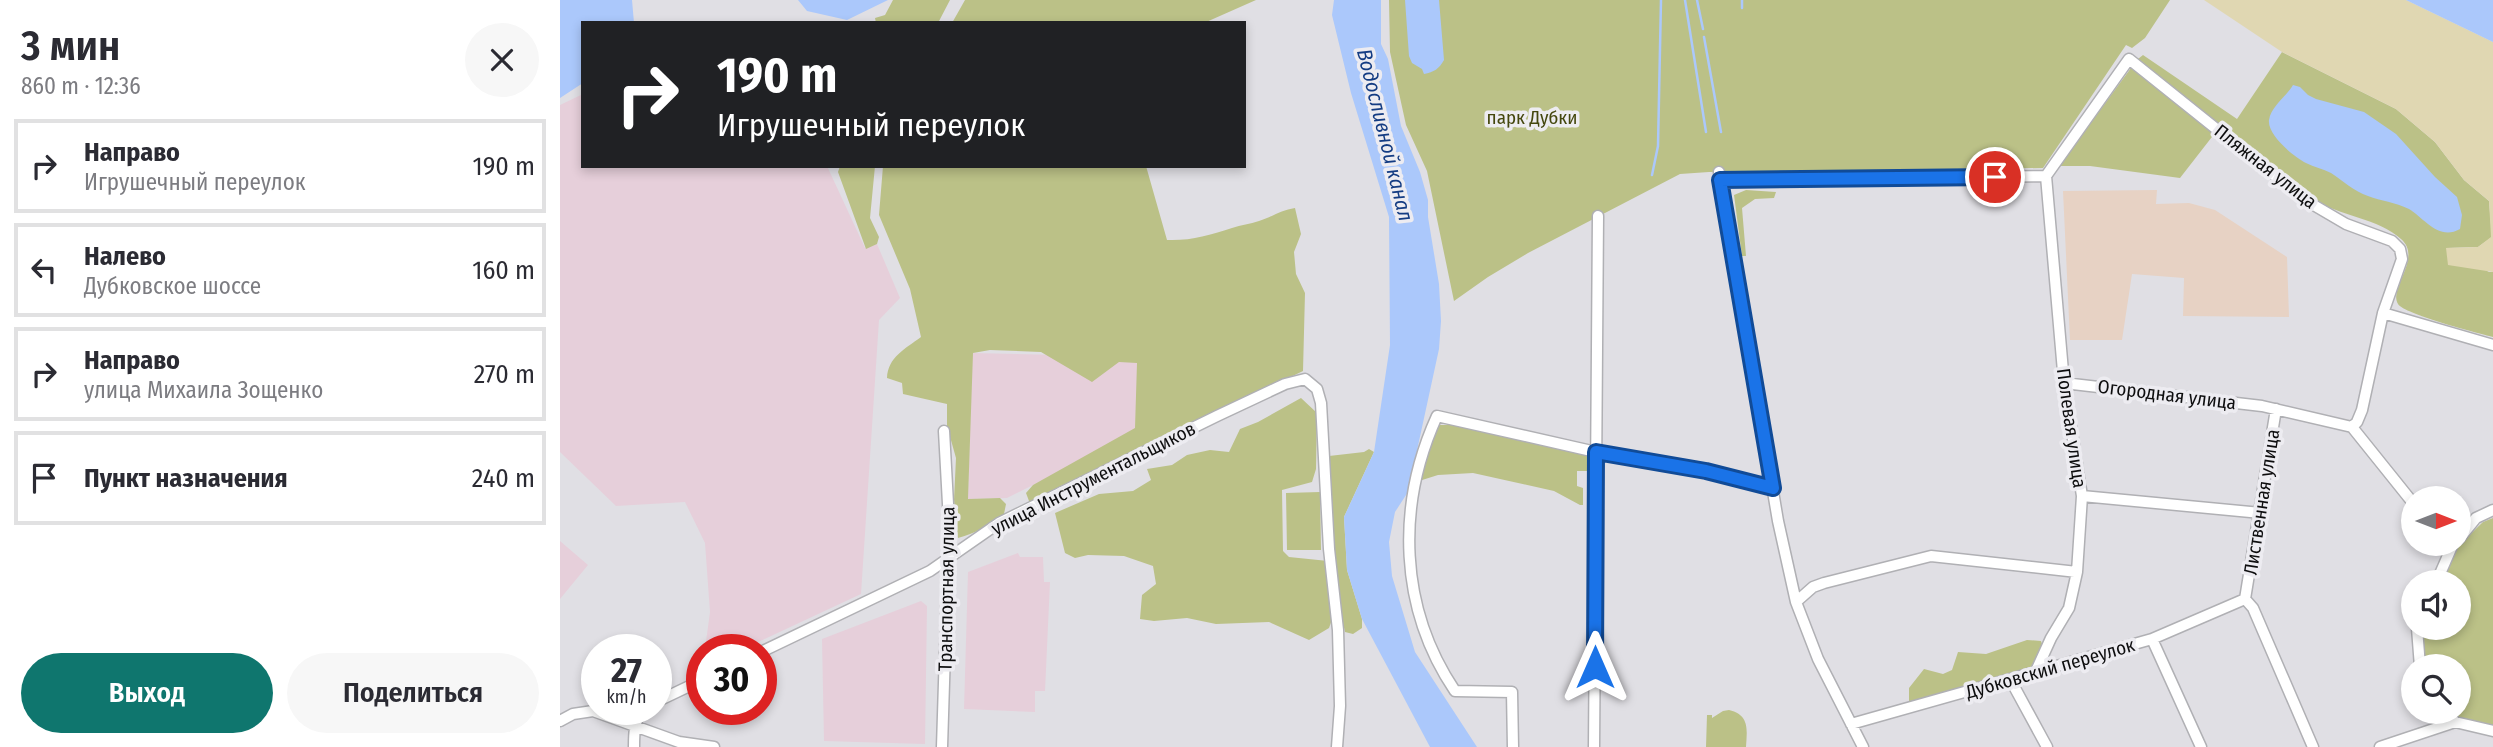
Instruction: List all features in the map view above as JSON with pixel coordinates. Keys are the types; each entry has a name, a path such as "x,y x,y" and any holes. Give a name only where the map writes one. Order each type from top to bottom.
{"street":[{"name":"Пляжная улица","path":"2046,176 2129,59 2305,200 2346,223 2392,241 2400,249 2402,259 2383,313"},
{"path":"1863,747 1818,659 1796,602 1773,488 1720,176 2046,176"},
{"name":"Полевая улица","path":"2036,671 2069,608 2077,572 2082,496 2064,383 2046,176"},
{"path":"1594,747 1598,216"},
{"path":"2401,488 2351,427 2357,422 2362,410 2383,313 2493,345"},
{"name":"улица Инструментальщиков","path":"777,644 948,560 999,523 1285,384 1305,379 1317,389 1321,403 1329,549 1338,630 1340,705 1337,747"},
{"name":"Огородная улица","path":"2064,383 2276,409 2351,427"},
{"name":"Лиственная улица","path":"2276,409 2245,599 2253,608 2313,747"},
{"path":"1513,747 1512,692 1455,691 1428,645 1413,594 1410,533 1415,486 1422,448 1437,416 1596,452 1706,471 1773,488"},
{"name":"Транспортная улица","path":"942,747 949,522 944,431"},
{"path":"2082,496 2260,513"},
{"path":"2471,523 2476,517 2493,510"},
{"path":"1796,602 1813,587 1824,583 1931,556 2077,572"},
{"name":"Дубковский переулок","path":"1851,724 2152,639 2245,599"},
{"path":"2152,639 2201,747"},
{"path":"2010,679 2048,747"},
{"path":"560,721 573,714 593,711 679,742 715,747"},
{"path":"2380,747 2449,724"},
{"path":"2463,724 2493,731"},
{"path":"634,747 635,726"}],"shaded area":[{"path":"581,95 581,168 828,168 865,248 877,244 900,298 879,320 861,594 775,634 707,634 710,612 705,543 685,502 616,506 560,452 560,105"},
{"path":"2157,190 2156,204 2189,203 2215,210 2287,257 2289,317 2183,316 2184,278 2132,274 2122,340 2070,340 2063,191"},
{"path":"972,353 1144,357 1142,431 1007,498 968,499"},
{"path":"560,541 588,565 560,599"},
{"path":"1018,553 1020,557 1043,557 1044,582 1050,582 1045,691 1035,691 1035,712 964,709 968,572"},
{"path":"921,601 927,606 925,744 824,741 822,639"}],"green space":[{"path":"893,0 950,0 939,21 876,21 875,18 885,15"},
{"path":"965,0 1256,0 1209,21 953,21"},
{"name":"парк Дубки","path":"1389,0 2170,0 2145,38 2132,48 2126,45 2043,168 1680,174 1528,253 1454,301 1427,171 1406,125 1390,52"},
{"path":"2282,52 2396,109 2435,142 2464,180 2489,201 2492,237 2478,247 2446,248 2493,272 2493,337 2442,323 2403,308 2396,297 2408,255 2407,247 2401,239 2382,227 2306,196 2138,59 2143,55 2237,119"},
{"path":"2131,68 2215,133 2180,178 2090,166 2059,166"},
{"path":"839,168 875,168 870,218 879,237 877,244 866,249 838,172"},
{"path":"883,168 1147,168 1167,240 1208,235 1295,208 1301,234 1294,252 1296,274 1305,293 1303,371 1034,502 1029,501 1026,493 1033,485 1135,428 1137,363 1119,362 1092,382 1041,352 990,350 973,353 968,499 1000,498 1006,504 1004,514 993,522 958,538 954,500 956,458 947,426 947,404 903,394 902,383 887,378 894,359 921,337 910,289 879,215"},
{"path":"1746,190 1776,192 1774,198 1755,199 1742,208 1746,256 1742,256 1734,195"},
{"path":"1301,398 1317,413 1316,469 1312,482 1282,490 1283,551 1289,557 1328,561 1334,614 1329,628 1309,640 1269,622 1216,624 1187,618 1154,621 1140,619 1142,595 1156,584 1153,566 1124,556 1088,555 1075,558 1065,553 1055,513 1099,494 1133,491 1151,480 1147,469 1172,465 1187,455 1210,450 1229,452 1240,429"},
{"path":"1439,425 1454,425 1588,455 1587,471 1577,471 1577,486 1583,488 1583,505 1554,491 1473,473 1438,475 1419,481 1426,447"},
{"path":"1369,449 1374,452 1344,517 1347,570 1362,619 1362,628 1353,634 1345,632 1336,593 1329,456"},
{"path":"1320,492 1321,550 1287,550 1286,493"},
{"path":"2493,518 2493,728 2471,722 2471,654 2424,654 2423,640 2471,640 2471,570 2447,570 2451,556 2471,556 2471,534 2483,522"},
{"path":"2027,640 2041,641 2042,644 2032,668 1909,703 1909,688 1924,669 1943,674 1952,670 1958,652 1986,654"},
{"path":"1729,710 1744,719 1747,729 1746,747 1706,747 1707,715 1712,715 1712,718"}],"sand":[{"path":"2204,0 2406,0 2493,42 2493,272 2448,265 2446,248 2478,247 2491,237 2489,201 2464,180 2435,142 2396,109 2282,52"}],"water":[{"path":"560,0 632,0 634,21 581,21 581,84 560,98"},
{"path":"798,0 888,0 847,20 807,11"},
{"name":"Водосливной канал","path":"1334,0 1381,0 1381,44 1388,59 1401,126 1428,200 1428,217 1439,284 1439,349 1408,492 1395,512 1389,542 1392,576 1415,652 1477,747 1430,747 1362,619 1347,570 1344,517 1374,452 1390,345 1389,217 1351,93 1332,15"},
{"path":"1405,0 1439,0 1444,60 1431,72 1424,74 1422,69 1412,63 1409,56"},
{"path":"2406,0 2493,0 2493,42"},
{"path":"2293,85 2316,99 2364,112 2396,134 2457,197 2462,215 2460,229 2452,232 2439,231 2409,209 2363,194 2331,173 2306,163 2288,151 2272,132 2269,120 2273,110"}],"waterway":[{"path":"1652,175 1658,146 1661,0"},
{"path":"1685,0 1706,132"},
{"path":"1697,0 1703,29"},
{"path":"1742,0 1742,8"},
{"path":"1704,37 1721,132"}],"route":[{"path":"1595,667 1596,452 1706,471 1773,488 1720,180 1995,177"}]}
